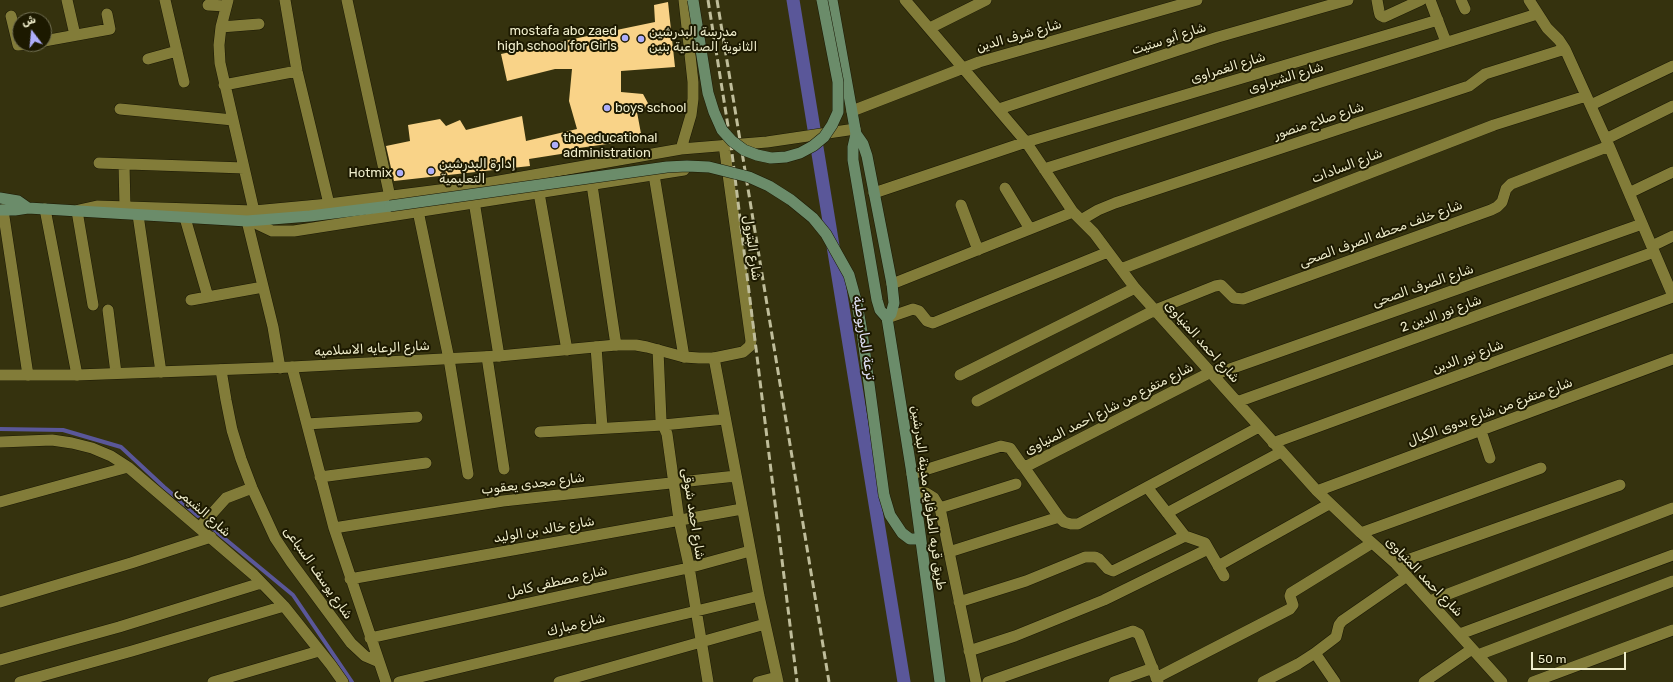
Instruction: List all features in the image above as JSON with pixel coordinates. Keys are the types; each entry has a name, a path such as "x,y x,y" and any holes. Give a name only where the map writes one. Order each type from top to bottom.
{"main road":[{"path":"693,0 708,93 722,130 732,141 744,150 771,158 786,157 800,153 813,146 824,137 838,112 838,82 822,0"},
{"name":"طريق قريه الطرفايه, مدينة البدرشين","path":"832,0 856,131 866,150 892,284 894,303 891,314 887,318"},
{"name":"طريق قريه الطرفايه, مدينة البدرشين","path":"856,131 853,147 853,160 876,300 880,310 887,318 915,492 940,682"},
{"path":"1,210 28,208 185,218 304,217 390,201 674,166 709,167 749,177 769,186 791,200 813,218 826,234 849,275 860,318 884,495 890,515 902,533 910,539 920,538"},
{"path":"0,198 18,201 28,208"}],"street":[{"path":"67,0 76,35"},
{"path":"165,0 184,82"},
{"path":"285,0 297,71 328,204"},
{"path":"347,0 390,201"},
{"path":"680,148 691,115 693,99 693,82 684,0"},
{"name":"شارع احمد المنياوى","path":"905,0 1026,142 1077,216 1094,233 1135,288 1329,504 1396,564 1460,634 1500,681"},
{"path":"930,28 986,0"},
{"name":"شارع شرف الدين","path":"852,111 963,67 1174,3 1197,0"},
{"name":"شارع أبو ستيت","path":"999,109 1218,37 1348,0"},
{"path":"1377,0 1380,15 1384,16 1421,0"},
{"path":"1430,0 1446,42"},
{"path":"1529,0 1537,14 1565,49 1653,249 1669,276 1673,296"},
{"path":"208,4 227,3 221,27 219,45 220,63 244,168 263,287 273,327 280,368"},
{"path":"52,40 110,29 107,14"},
{"name":"شارع الشبراوى","path":"1044,169 1537,14"},
{"path":"11,16 12,20"},
{"name":"شارع الغمراوى","path":"874,193 1026,142 1438,20"},
{"path":"221,27 259,24"},
{"name":"شارع صلاح منصور","path":"892,284 1030,229 1098,210 1115,202 1469,86 1485,74 1565,49"},
{"path":"148,59 176,51"},
{"name":"شارع السادات","path":"1122,269 1494,125 1588,100 1673,66"},
{"path":"224,85 297,71"},
{"path":"1607,142 1673,106"},
{"path":"120,109 233,120"},
{"path":"93,305 77,211 97,206 251,218 328,204 390,201 680,148 767,142 856,131"},
{"name":"شارع خلف محطه الصرف الصحى","path":"1155,310 1218,284 1234,298 1243,299 1484,212 1497,207 1502,202 1506,189 1511,184 1607,142"},
{"name":"شارع البترول","path":"724,145 751,341 750,346 743,352"},
{"path":"99,163 244,168"},
{"path":"251,218 272,230 294,231 726,163"},
{"path":"124,164 125,207"},
{"path":"1629,193 1673,172"},
{"path":"654,175 684,357"},
{"path":"592,185 616,346"},
{"path":"471,186 500,356"},
{"path":"1005,188 1030,229"},
{"path":"540,193 567,350"},
{"path":"961,204 978,250"},
{"path":"46,209 77,375"},
{"path":"1,210 28,375"},
{"path":"418,211 449,359 468,474"},
{"path":"138,215 161,372"},
{"path":"185,218 208,297"},
{"name":"شارع الصرف الصحى","path":"1212,373 1642,224"},
{"name":"شارع نور الدين 2","path":"1237,402 1653,249 1673,236"},
{"path":"887,318 912,309 919,311 928,321 934,323 1108,252"},
{"path":"191,300 263,287"},
{"path":"960,375 1135,288"},
{"name":"شارع نور الدين","path":"1273,443 1673,296"},
{"path":"108,310 116,373"},
{"path":"977,401 1155,310"},
{"name":"شارع الرعايه الاسلاميه","path":"0,375 77,375 280,368 487,357 596,347 636,345 684,357 714,358 743,352"},
{"path":"596,347 602,427"},
{"name":"شارع احمد شوقى","path":"658,350 661,420 667,434 679,520 688,561 708,682"},
{"path":"487,357 504,469"},
{"path":"714,358 750,551 777,679 758,682"},
{"name":"شارع متفرع من شارع بدوى الكيال","path":"1317,491 1673,359"},
{"path":"292,367 334,528 386,682"},
{"name":"شارع يوسف السباعى","path":"221,370 232,430 252,488 275,538 351,643 365,656 379,662"},
{"name":"شارع متفرع من شارع احمد المنياوى","path":"912,474 1001,446 1010,448 1024,466 1029,465 1212,373"},
{"path":"307,424 417,417"},
{"path":"540,432 602,427 663,425 725,419"},
{"path":"1024,466 1059,517 1064,522 1078,524 1259,427"},
{"path":"1481,431 1490,458"},
{"name":"شارع الشيمى","path":"0,442 52,440 72,443 92,448 111,456 128,467 212,537 261,583 284,606 343,682"},
{"path":"1167,513 1281,452"},
{"path":"320,477 426,463"},
{"path":"0,502 128,467"},
{"path":"1361,533 1541,468"},
{"name":"شارع مجدى يعقوب","path":"334,528 503,501 736,476"},
{"path":"940,508 1016,484"},
{"path":"1396,564 1620,485"},
{"path":"1147,487 1185,536 1205,543 1224,576"},
{"path":"200,527 226,498 252,488"},
{"path":"915,492 926,493 934,498 940,508 976,682"},
{"path":"1218,566 1329,504"},
{"path":"1430,601 1673,508"},
{"name":"شارع خالد بن الوليد","path":"350,579 742,509"},
{"path":"949,552 1059,517"},
{"path":"959,602 1026,581 1085,557 1095,557 1099,559 1108,569 1113,571 1185,536"},
{"path":"0,602 131,564 212,537"},
{"path":"1114,682 1156,676 1290,609 1293,605 1290,596 1291,593 1372,543"},
{"path":"969,651 1028,631 1104,600 1208,549"},
{"name":"شارع مصطفى كامل","path":"370,638 688,568 750,551"},
{"path":"1460,634 1673,555"},
{"path":"1263,682 1315,654 1336,637 1339,625 1342,621 1407,576"},
{"path":"1424,682 1475,652 1673,581"},
{"path":"0,660 261,583"},
{"name":"شارع مبارك","path":"399,682 759,596"},
{"path":"20,682 284,606"},
{"path":"560,682 765,624"},
{"path":"1533,682 1673,630"},
{"path":"988,682 1128,632 1136,632 1139,634 1156,676"},
{"path":"213,682 320,651"},
{"path":"1315,654 1335,682"}],"building":[{"path":"668,2 675,67 621,71 621,92 643,94 649,105 637,112 642,139 579,148 580,151 529,159 530,166 394,181 386,146 410,141 408,125 440,119 446,126 460,120 466,130 522,116 526,141 577,129 569,101 572,69 555,69 507,81 501,54 655,22 654,5"}],"waterway":[{"name":"ترعة الماريوطية","path":"793,0 904,682"},
{"path":"0,429 63,430 121,447 198,516"},
{"path":"213,529 293,595 352,682"}],"railway":[{"path":"708,0 731,145 797,682"},
{"path":"717,0 829,682"}],"place":[{"name":"mostafa abo zaed high school for Girls","path":"625,38"},
{"name":"مدرسة البدرشين الثانوية الصناعية بنين","path":"641,39"},
{"name":"boys school","path":"607,108"},
{"name":"the educational administration","path":"555,145"},
{"name":"إدارة البدرشين التعليمية","path":"431,171"},
{"name":"Hotmix","path":"400,173"}]}
